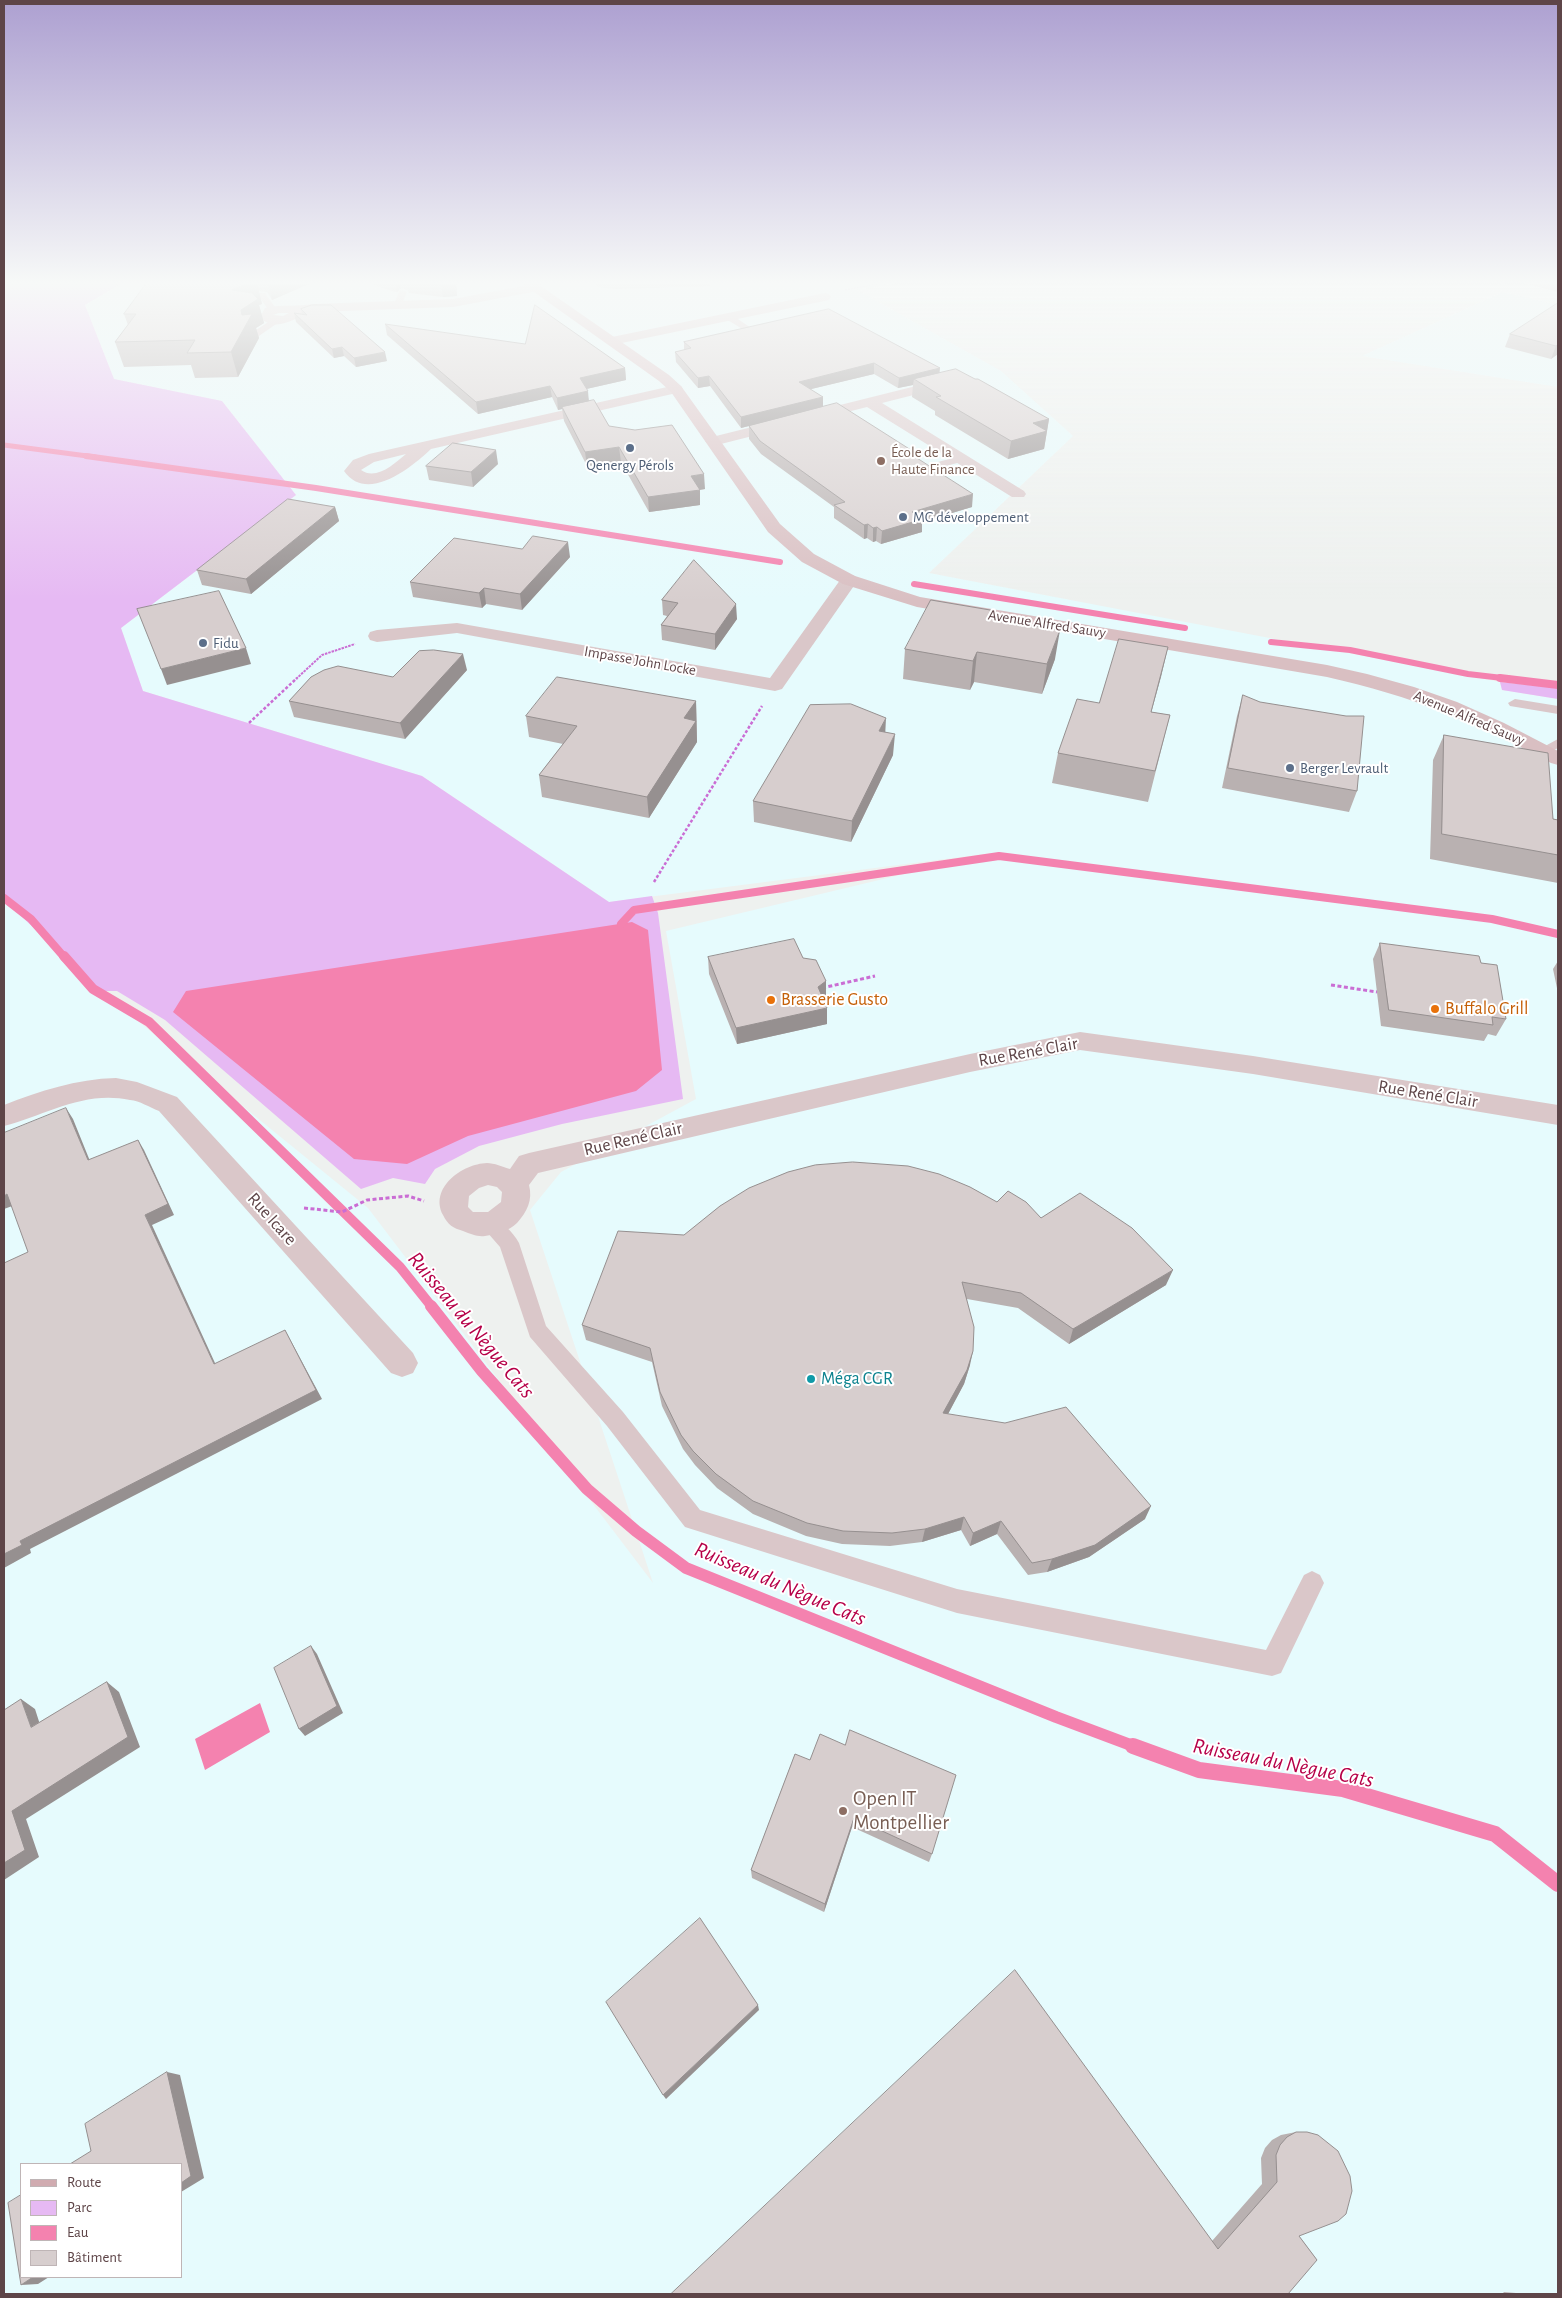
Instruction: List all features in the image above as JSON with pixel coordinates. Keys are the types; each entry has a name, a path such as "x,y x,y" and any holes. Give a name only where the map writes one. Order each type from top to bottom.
{"street":[{"path":"714,440 929,387"},
{"name":"Avenue Alfred Sauvy","path":"676,389 714,440 774,528 808,558 849,580 917,602 1294,665 1361,679 1433,700 1553,751"},
{"path":"425,446 676,389"},
{"path":"870,402 1018,494"},
{"path":"775,684 849,580"},
{"name":"Impasse John Locke","path":"377,636 457,628 775,684"},
{"name":"Rue René Clair","path":"514,1184 529,1164 970,1062 1080,1041 1253,1065 1558,1115"},
{"name":"Rue Icare","path":"4,1116 41,1101 90,1089 132,1090 168,1104 402,1363"},
{"path":"498,1175 507,1178 514,1184 518,1191 515,1207 500,1220 490,1224 469,1222 461,1218 455,1211 453,1204 455,1195 467,1181 477,1176 498,1175"}],"lane":[{"path":"938,464 961,459"},
{"path":"1515,703 1558,710"},
{"path":"490,1224 509,1243 537,1331 615,1419 693,1519 957,1601 1272,1664 1312,1583"}],"path":[{"path":"249,723 322,655 377,636"},
{"path":"654,882 775,684"},
{"path":"822,988 874,976"},
{"path":"1331,985 1376,992"},
{"path":"258,1204 342,1212 367,1200 408,1196 455,1211"}],"shaded area":[{"path":"154,387 1019,387 1073,436 929,573 1500,682 1502,690 1558,699 1558,2294 4,2294 4,900 101,991 368,1208 653,1583 530,1210 561,1172 696,1099 666,931 992,853 609,902 422,776 143,691 121,628 296,495 222,401"}],"green space":[{"path":"4,387 154,387 222,401 296,495 121,628 143,691 422,776 609,902 652,896 658,913 683,1099 562,1124 479,1146 435,1169 425,1184 393,1178 361,1189 165,1020 117,991 101,991 4,900"},
{"path":"1500,682 1558,688 1558,699 1502,690"}],"water":[{"path":"632,922 648,930 662,1070 636,1091 468,1136 407,1164 354,1159 173,1012 186,991"},
{"path":"260,1703 270,1732 205,1770 195,1739"}],"building":[{"path":"459,387 544,387 476,402"},
{"path":"551,387 586,387 588,391 557,398"},
{"path":"718,387 807,387 823,397 741,417"},
{"path":"927,387 993,387 1049,419 1033,423 1047,431 1011,441 936,397 941,396"},
{"path":"594,400 609,426 635,430 672,425 704,474 691,476 700,490 648,497 619,447 585,452 562,407"},
{"path":"837,403 911,450 906,451 973,494 912,512 923,519 882,531 868,524 864,525 834,505 845,502 760,441 749,426"},
{"path":"453,443 496,450 471,472 426,466"},
{"path":"288,499 335,507 246,579 197,570"},
{"path":"533,536 568,542 520,594 484,588 479,593 410,582 454,538 522,549"},
{"path":"694,560 736,604 715,634 661,625 678,603 662,600"},
{"path":"219,591 246,648 161,669 137,609"},
{"path":"931,600 996,611 993,619 1060,630 1047,664 977,652 973,661 905,649"},
{"path":"1119,639 1168,647 1151,712 1170,715 1155,771 1058,753 1077,699 1099,703"},
{"path":"434,650 463,654 400,723 289,701 311,677 324,670 338,666 393,677 419,651"},
{"path":"557,677 696,701 684,718 696,721 647,797 539,775 577,726 526,716"},
{"path":"1243,695 1260,702 1346,716 1364,716 1357,791 1228,768"},
{"path":"851,704 886,718 879,731 895,734 852,821 753,801 810,705"},
{"path":"1444,735 1548,753 1553,819 1558,820 1558,855 1442,834"},
{"name":"Brasserie Gusto","path":"794,939 803,958 816,960 826,981 818,987 827,1008 736,1028 708,957"},
{"name":"Buffalo Grill","path":"1380,943 1479,956 1481,963 1497,965 1506,1019 1492,1017 1493,1025 1389,1010"},
{"path":"66,1108 88,1160 138,1140 168,1204 145,1215 214,1364 285,1330 316,1390 20,1541 22,1545 4,1554 4,1263 28,1252 7,1194 4,1196 4,1133"},
{"name":"Méga CGR","path":"853,1162 908,1166 939,1174 970,1187 997,1202 1008,1191 1026,1202 1041,1218 1080,1193 1132,1228 1173,1270 1073,1329 1021,1293 962,1282 974,1327 973,1351 967,1370 943,1413 1005,1423 1066,1407 1151,1506 1095,1545 1052,1559 1032,1563 1001,1521 973,1533 964,1517 925,1529 892,1533 843,1531 807,1523 753,1501 716,1474 693,1451 681,1435 660,1392 650,1348 582,1325 618,1231 684,1235 720,1206 749,1188 788,1172 815,1165"},
{"path":"311,1646 337,1706 299,1729 274,1668"},
{"path":"107,1682 128,1737 12,1811 25,1850 4,1863 4,1710 21,1699 31,1727"},
{"path":"850,1730 956,1775 932,1854 854,1818 825,1904 751,1870 795,1754 810,1760 820,1734 845,1745"},
{"path":"700,1918 758,2005 663,2095 606,2002"},
{"path":"1015,1970 1218,2249 1277,2182 1276,2155 1280,2145 1287,2137 1296,2132 1318,2135 1338,2151 1350,2176 1352,2191 1346,2214 1338,2221 1299,2236 1317,2260 1288,2294 671,2294"},
{"path":"167,2072 191,2176 182,2182 182,2163 72,2163 91,2151 85,2124"},
{"path":"20,2196 20,2278 32,2278 21,2285 8,2203"}],"waterway":[{"path":"4,445 95,457"},
{"path":"86,456 316,488 780,562"},
{"path":"914,584 1185,628"},
{"path":"1271,642 1350,650 1468,674 1511,679"},
{"path":"1500,678 1558,685"},
{"path":"621,924 634,910 999,856 1492,919 1558,934"},
{"name":"Ruisseau du Nègue Cats","path":"4,898 31,919 65,958"},
{"name":"Ruisseau du Nègue Cats","path":"64,956 93,989 149,1022 400,1267 432,1307"},
{"name":"Ruisseau du Nègue Cats","path":"431,1306 482,1371 587,1489 636,1531 686,1568 1056,1717 1136,1747"},
{"name":"Ruisseau du Nègue Cats","path":"1133,1746 1199,1770 1343,1789 1495,1834 1558,1884"}],"place":[{"name":"Qenergy Pérols","path":"630,448"},
{"name":"École de la Haute Finance","path":"881,461"},
{"name":"MG développement","path":"903,517"},
{"name":"Fidu","path":"203,643"},
{"name":"Berger Levrault","path":"1290,768"},
{"name":"Brasserie Gusto","path":"771,1000"},
{"name":"Buffalo Grill","path":"1435,1009"},
{"name":"Méga CGR","path":"811,1379"},
{"name":"Open IT Montpellier","path":"843,1811"}]}
